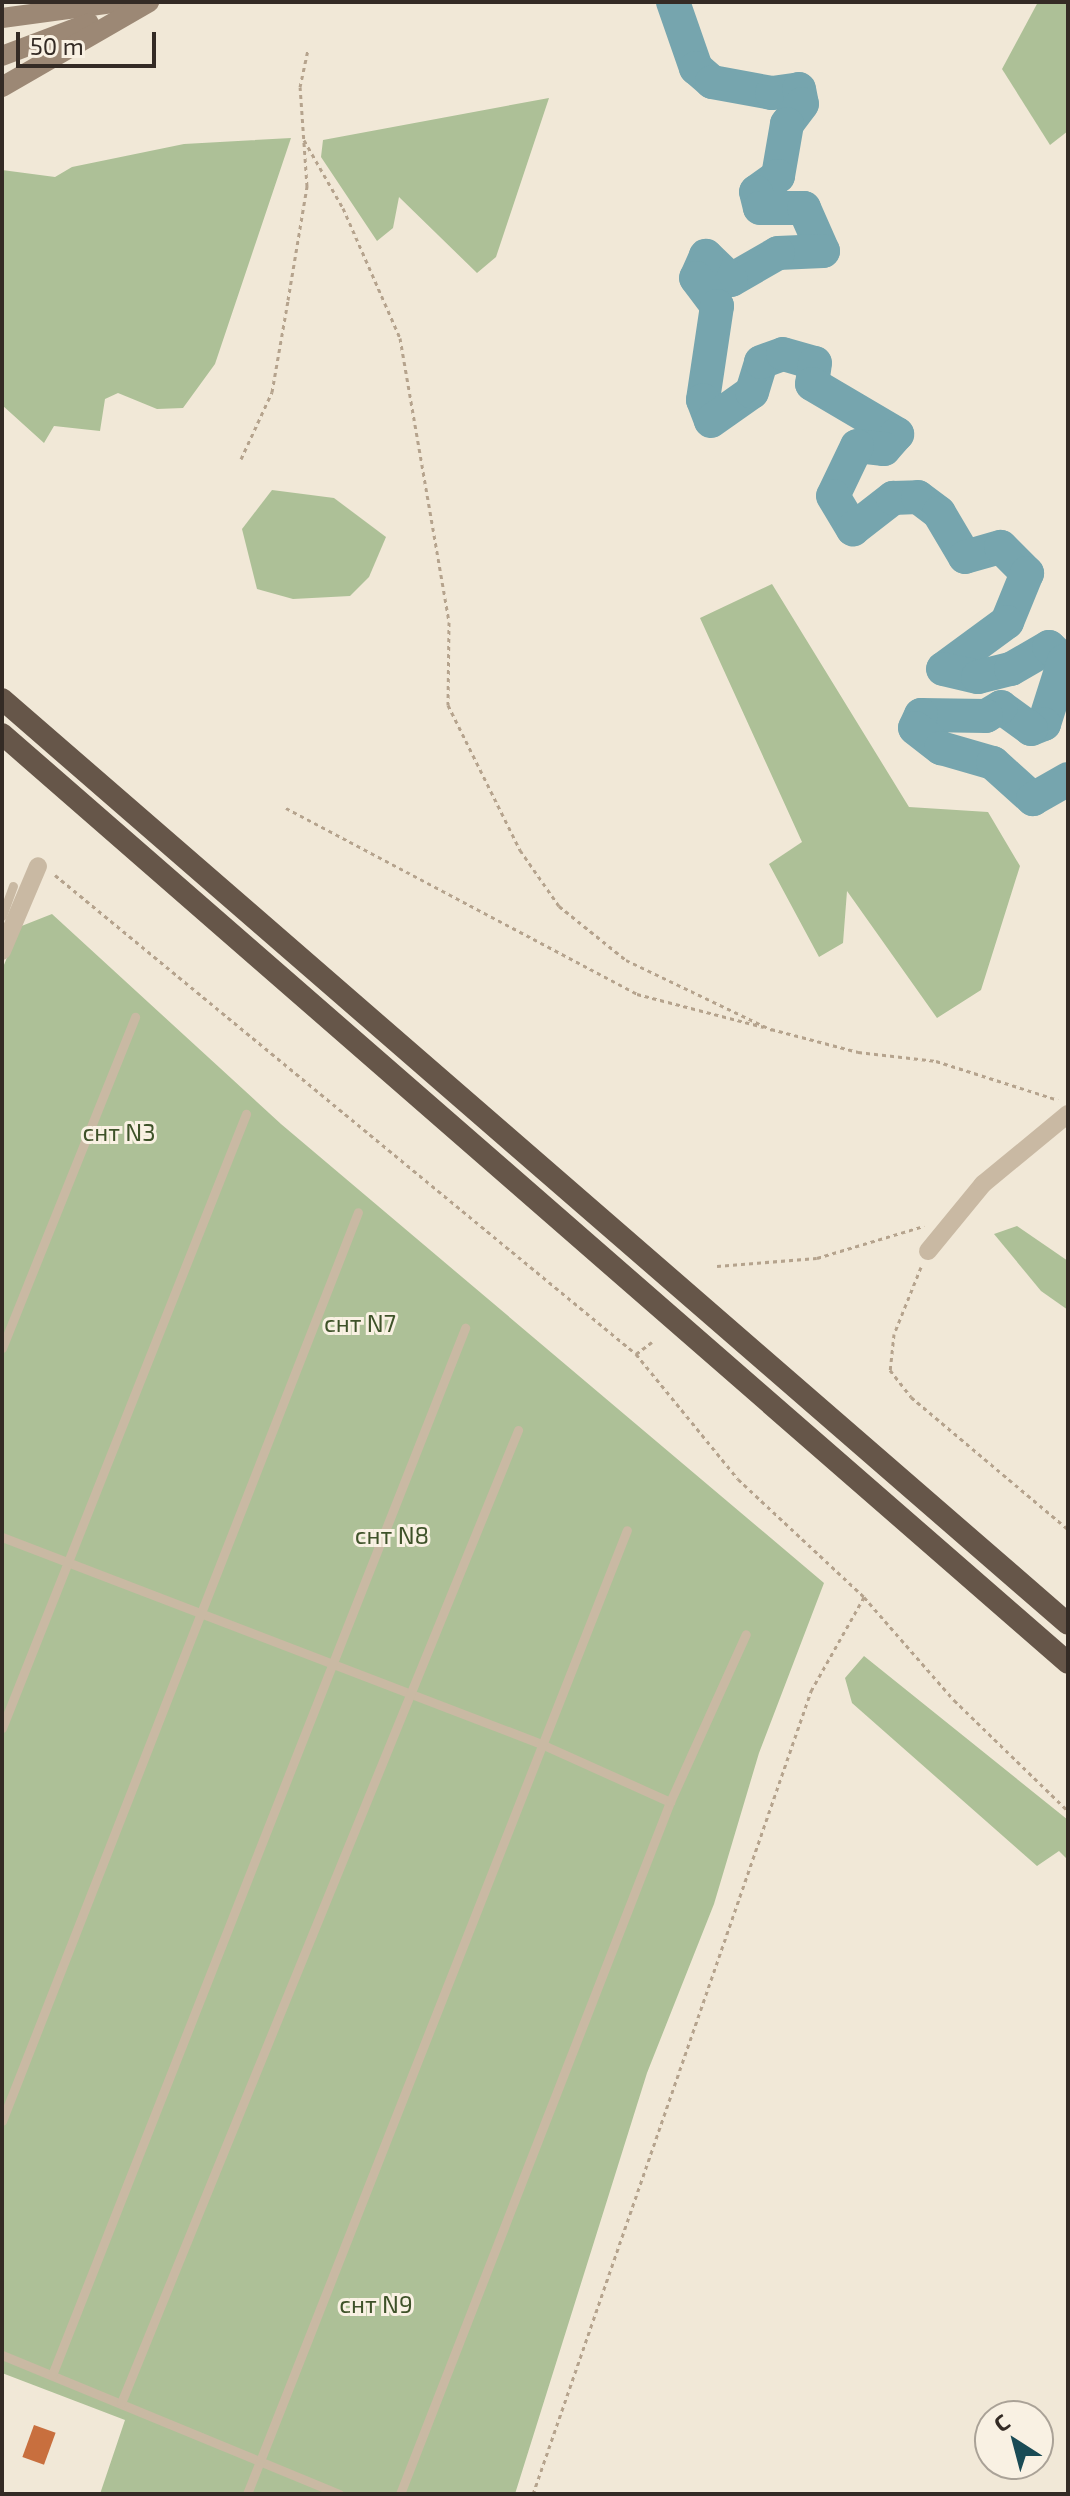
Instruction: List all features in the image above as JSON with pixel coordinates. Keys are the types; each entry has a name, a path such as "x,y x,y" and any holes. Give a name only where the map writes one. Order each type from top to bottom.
{"highway":[{"path":"2,699 1068,1624"},
{"path":"2,734 1068,1663"}],"main road":[{"path":"2,18 120,2"},
{"path":"2,56 147,2"},
{"path":"2,87 147,2"}],"street":[{"path":"2,951 38,866"},
{"path":"928,1251 943,1226 1068,1114"}],"lane":[{"path":"2,916 13,886"},
{"path":"2,1348 135,1017"},
{"path":"2,1728 246,1114"},
{"path":"2,2121 358,1212"},
{"path":"52,2375 465,1328"},
{"path":"121,2403 407,1693 518,1430"},
{"path":"247,2494 539,1743 627,1530"},
{"path":"2,1537 539,1743 670,1802"},
{"path":"400,2494 670,1802 746,1634"},
{"path":"2,2355 340,2494"}],"path":[{"path":"241,459 272,392 307,186 300,87 308,49"},
{"path":"304,140 343,208 400,338 449,622 448,705 520,850 559,906 626,960 772,1030"},
{"path":"286,808 637,994 858,1052 936,1061 1068,1103"},
{"path":"38,866 78,888 261,1051 636,1354 738,1479 864,1597 954,1700 1068,1811"},
{"path":"717,1266 817,1258 943,1226"},
{"path":"928,1251 894,1334 890,1370 911,1397 1068,1529"},
{"path":"636,1354 652,1342"},
{"path":"533,2494 811,1691 864,1597"}],"green space":[{"path":"1038,2 1068,2 1068,131 1050,145 1002,69"},
{"path":"549,98 496,257 477,273 399,197 393,228 377,241 321,157 323,140"},
{"path":"291,138 215,364 183,408 157,409 118,393 105,399 100,431 54,426 44,443 2,405 2,170 55,177 72,167 184,144"},
{"path":"272,490 334,498 386,537 369,577 350,596 293,599 257,589 242,529"},
{"path":"772,584 909,807 988,812 1020,866 981,990 937,1018 847,891 843,943 819,957 769,864 802,842 700,618"},
{"path":"52,914 281,1124 824,1583 759,1753 714,1904 647,2073 515,2494 100,2494 125,2420 2,2373 2,970 19,927"},
{"path":"1017,1226 1068,1261 1068,1310 1041,1291 994,1234"},
{"path":"864,1656 1068,1820 1068,1860 1059,1851 1037,1866 852,1703 845,1678"}],"building":[{"path":"34,2425 56,2433 44,2465 22,2457"}],"waterway":[{"path":"673,2 696,68 712,82 772,93 799,89 802,104 787,124 778,176 756,192 760,208 804,208 823,251 778,253 731,280 706,256 696,278 717,306 703,400 711,421 752,392 761,362 783,354 815,363 812,384 897,434 884,449 857,446 833,496 853,529 893,498 918,497 939,513 965,557 1001,547 1027,573 1007,622 943,669 978,677 1011,669 1049,647 1064,661 1044,724 1031,729 1001,707 986,716 921,715 915,728 941,748 993,763 1033,799 1068,779"}],"park label":[{"name":"снт N3","path":"119,1132"},
{"name":"снт N7","path":"360,1323"},
{"name":"снт N8","path":"392,1535"},
{"name":"снт N9","path":"376,2304"}]}
